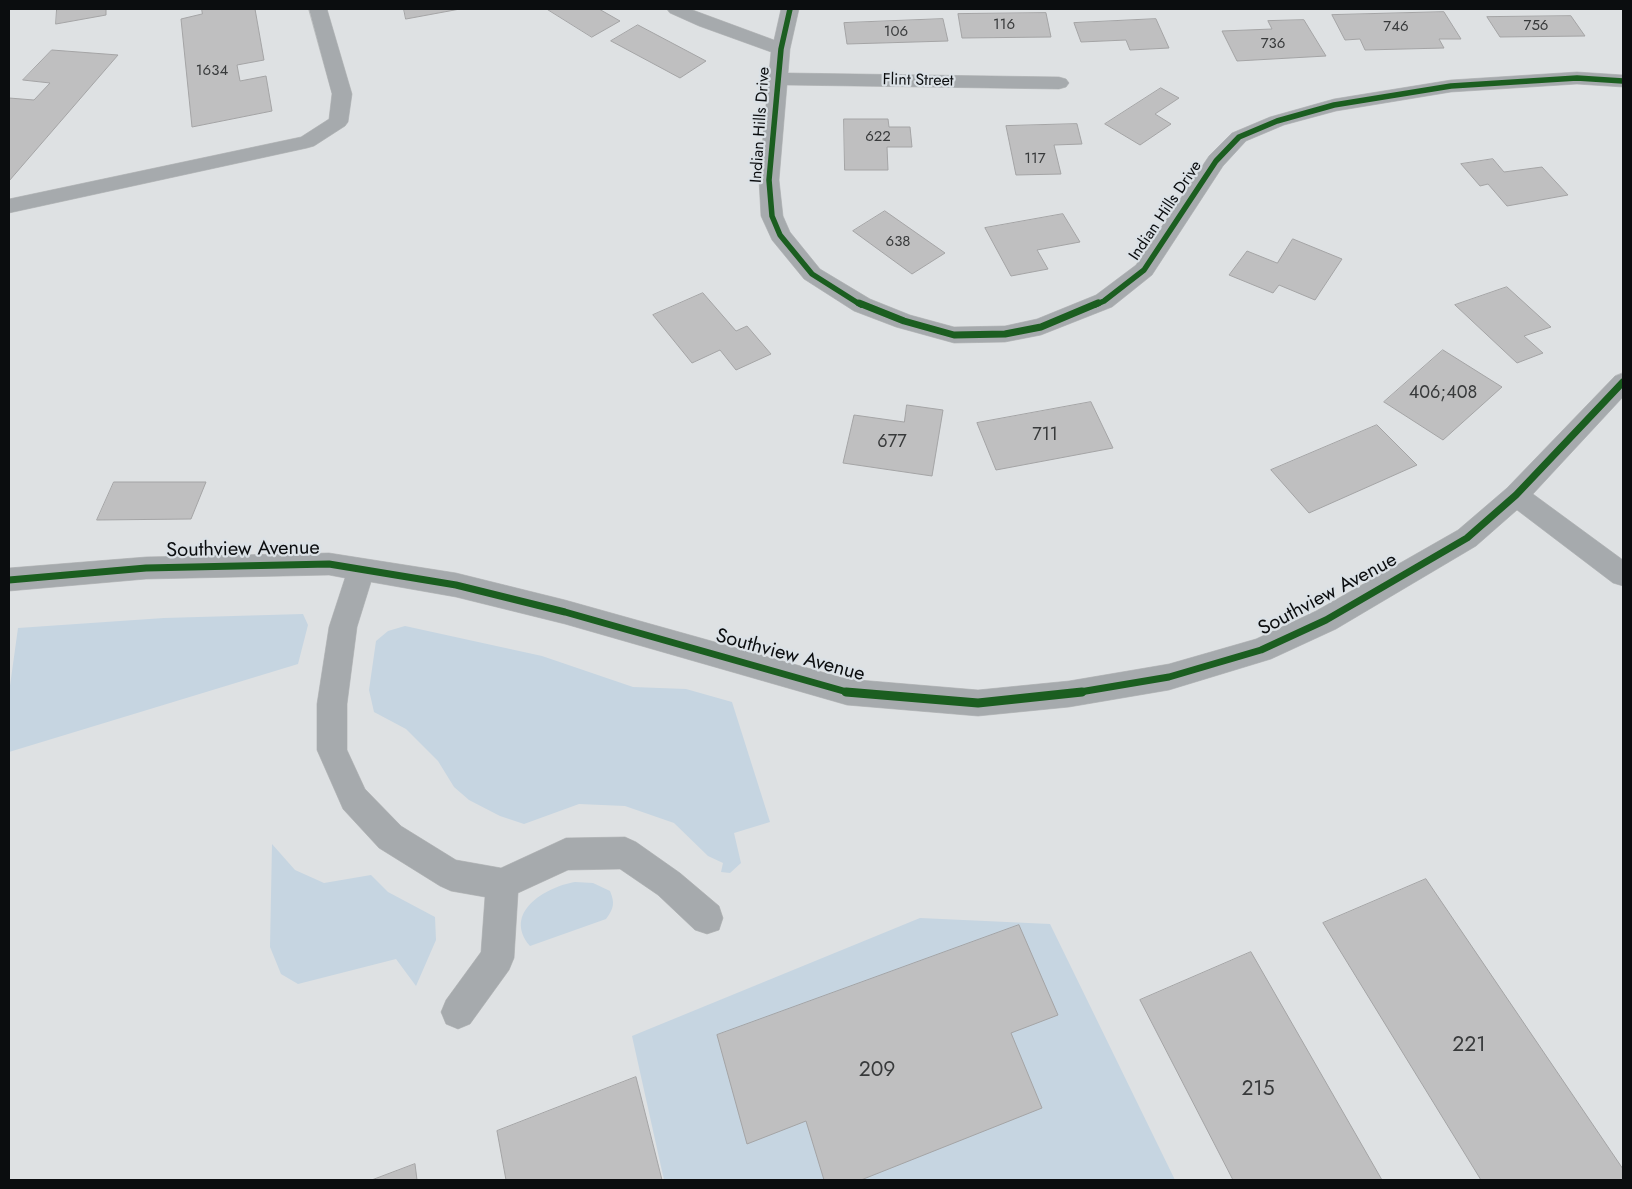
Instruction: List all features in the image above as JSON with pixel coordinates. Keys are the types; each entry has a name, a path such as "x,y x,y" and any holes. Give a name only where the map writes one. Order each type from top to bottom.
{"street":[{"path":"9,206 306,142 338,122 342,94 318,9"},
{"path":"676,9 705,22 780,49"},
{"name":"Indian Hills Drive","path":"790,9 780,49 769,180 772,216 780,235 812,274 862,305 904,321 954,335 1005,334 1041,327 1104,301 1144,270 1216,161 1239,137 1277,121 1334,105 1451,86 1577,78 1623,81"},
{"name":"Flint Street","path":"777,79 1059,83"},
{"name":"Southview Avenue","path":"9,580 146,568 329,564 456,585 565,612 847,692 978,703 1069,694 1169,677 1261,650 1326,620 1467,538 1516,495 1623,382"},
{"path":"1516,495 1623,575"},
{"path":"362,569 343,627 332,704 332,750 354,799 390,836 451,875 502,884 566,854 625,853 669,884 707,918"},
{"path":"458,1012 497,958 502,884"}],"shaded area":[{"path":"303,614 308,625 298,664 9,752 9,693 18,628 164,618"},
{"path":"405,626 542,656 633,687 686,689 732,702 770,822 734,833 741,863 730,873 721,872 723,863 708,856 674,823 625,806 579,804 524,824 500,816 469,800 454,787 438,761 406,729 374,712 369,690 376,641 388,631"},
{"path":"272,844 295,870 324,883 371,875 388,892 435,917 436,940 416,986 396,959 298,984 281,974 270,947"},
{"path":"575,882 593,883 610,891 613,899 611,912 606,919 530,946 523,934 521,923 524,913 540,896 551,889"},
{"path":"920,918 1050,924 1175,1180 664,1180 632,1036"}],"building":[{"path":"57,9 106,9 106,15 56,24"},
{"path":"202,9 255,9 264,60 237,65 240,81 266,76 272,111 192,127 181,19 202,14"},
{"path":"404,9 460,9 406,19"},
{"path":"547,9 599,9 620,21 592,37"},
{"path":"1444,12 1461,39 1439,39 1444,48 1365,50 1360,39 1345,40 1332,15"},
{"path":"1046,13 1051,37 962,38 958,14"},
{"path":"1571,16 1585,36 1500,37 1487,17"},
{"path":"943,19 948,41 847,44 844,23"},
{"path":"1156,19 1169,48 1130,50 1126,40 1081,42 1074,23"},
{"path":"1304,20 1326,56 1237,61 1222,31 1272,29 1268,21"},
{"path":"638,25 706,61 680,78 611,41"},
{"path":"52,50 118,55 9,181 9,98 34,100 50,83 23,80"},
{"path":"1161,88 1179,98 1155,114 1171,124 1140,145 1105,124"},
{"path":"844,119 888,119 889,127 910,127 912,147 887,147 888,170 845,170"},
{"path":"1077,124 1082,144 1054,145 1061,174 1016,175 1006,126"},
{"path":"1493,159 1504,172 1542,167 1568,195 1507,206 1488,184 1480,186 1461,164"},
{"path":"885,211 945,253 912,274 853,231"},
{"path":"1063,214 1080,242 1037,250 1048,269 1011,276 985,228"},
{"path":"1293,239 1342,259 1315,300 1279,285 1273,293 1229,275 1247,251 1277,263"},
{"path":"1507,287 1551,327 1524,336 1543,353 1517,363 1455,305"},
{"path":"703,293 736,331 747,326 771,354 736,370 720,350 692,363 653,315"},
{"path":"1443,350 1502,387 1443,440 1384,402"},
{"path":"1091,402 1113,448 996,470 977,423"},
{"path":"907,405 943,410 932,476 843,463 854,415 904,422"},
{"path":"1377,425 1417,465 1309,513 1271,470"},
{"path":"114,482 206,482 191,519 97,520"},
{"path":"1426,879 1623,1169 1623,1180 1481,1180 1323,923"},
{"path":"1019,925 1058,1015 1011,1033 1042,1108 861,1180 824,1180 806,1121 747,1144 717,1035"},
{"path":"1251,952 1382,1180 1233,1180 1140,1000"},
{"path":"636,1077 662,1180 506,1180 497,1131"},
{"path":"415,1164 417,1180 372,1180"}],"cycle path":[{"path":"790,9 781,49 769,180 772,216 780,235 812,274 862,305 904,321 954,335 1005,334 1041,327 1104,301 1144,270 1216,161 1239,137 1277,121 1334,105 1451,86 1577,78 1623,81"},
{"path":"9,580 146,568 329,564 456,585 565,612 847,692 978,703 1069,694 1169,677 1261,650 1326,620 1467,538 1516,495 1623,382"}]}
